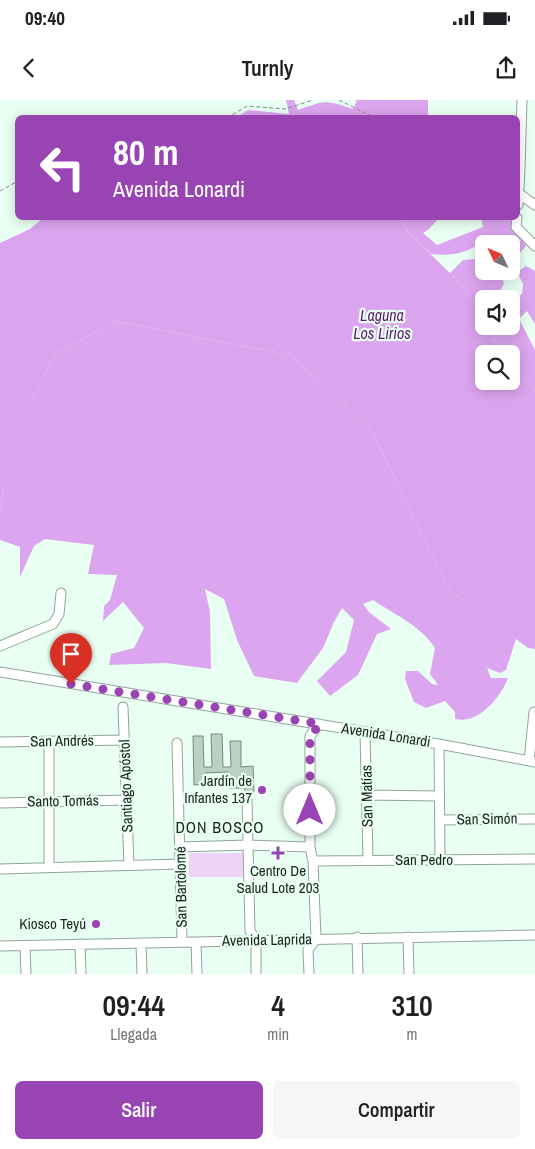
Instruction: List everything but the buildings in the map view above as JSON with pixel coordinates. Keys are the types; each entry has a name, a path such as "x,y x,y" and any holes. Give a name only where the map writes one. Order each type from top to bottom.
{"street":[{"path":"520,139 522,100"},
{"path":"520,194 535,205"},
{"path":"516,220 516,227 535,246"},
{"path":"0,646 54,624 59,614 61,592"},
{"name":"Avenida Lonardi","path":"0,672 439,744 532,762"},
{"name":"Santiago Apóstol","path":"123,707 130,865"},
{"path":"532,762 534,712"},
{"path":"309,974 308,950 316,938 313,861 310,847 310,736 320,724"},
{"name":"San Matías","path":"366,733 368,860"},
{"name":"San Andrés","path":"0,742 125,740"},
{"path":"48,741 49,867"},
{"name":"San Bartolomé","path":"177,743 182,942"},
{"path":"439,744 440,860"},
{"path":"366,795 439,796"},
{"name":"Santo Tomás","path":"0,803 127,800"},
{"path":"246,800 250,931 256,940 256,974"},
{"name":"San Simón","path":"440,820 535,819"},
{"path":"180,847 248,845 310,847"},
{"name":"San Pedro","path":"313,861 535,859"},
{"path":"0,869 181,864"},
{"name":"Avenida Laprida","path":"0,946 357,937 535,935"},
{"path":"408,936 409,974"},
{"path":"357,937 358,974"},
{"name":"San Bartolomé","path":"196,942 197,974"},
{"path":"141,943 142,974"},
{"path":"80,944 81,974"},
{"path":"25,946 26,974"}],"path":[{"path":"233,115 247,106 285,109 313,100"},
{"path":"339,100 369,115"},
{"path":"0,191 15,183"}],"shaded area":[{"path":"286,100 294,100 298,110 326,102 353,109 357,101 354,100 428,100 428,115 240,115 248,110 289,114"},
{"path":"400,220 437,220 423,233 437,245 483,227 481,220 510,220 519,235 475,235 475,246 470,249 446,255 431,254 406,230"},
{"path":"520,236 526,246 520,253"},
{"path":"475,259 475,280 503,280 504,284 500,290 475,290 475,305 465,288 450,273 463,260"},
{"path":"526,266 535,271 535,324 527,311 520,318 520,295 522,294 523,284 520,278 520,270"},
{"path":"115,321 291,355 371,429 449,590 516,639 506,670 500,673 487,668 491,678 508,678 500,693 488,708 472,718 464,720 455,719 455,712 445,701 426,708 414,702 405,679 406,671 418,671 432,684 438,685 430,674 435,648 415,627 373,600 363,604 369,612 391,629 377,634 358,675 330,696 317,681 346,652 354,620 342,608 323,648 297,683 254,676 237,640 224,599 205,589 210,612 211,669 166,663 109,665 111,654 134,648 144,628 123,602 103,621 104,606 110,600 117,575 88,574 94,545 45,539 34,546 20,577 20,547 0,540 0,515 3,489 28,457 34,394 54,355"},
{"path":"520,321 535,350 535,391 520,375 520,345 497,345 492,335 520,335"},
{"path":"189,853 243,853 243,877 189,877"}],"water":[{"name":"Laguna Los Lirios","path":"41,220 400,220 406,230 465,288 475,305 475,335 492,335 497,345 475,345 475,390 520,390 520,375 535,391 535,649 528,648 449,590 371,429 291,355 115,321 54,355 34,394 29,457 3,489 0,515 0,243 30,229"}],"place":[{"name":"Jardín de Infantes 137","path":"262,790"},
{"name":"Centro De Salud Lote 203","path":"278,853"},
{"name":"Kiosco Teyú","path":"96,924"}],"district":[{"name":"DON BOSCO","path":"220,827"}],"route":[{"path":"71,684 320,724 310,736 310,810"}]}
